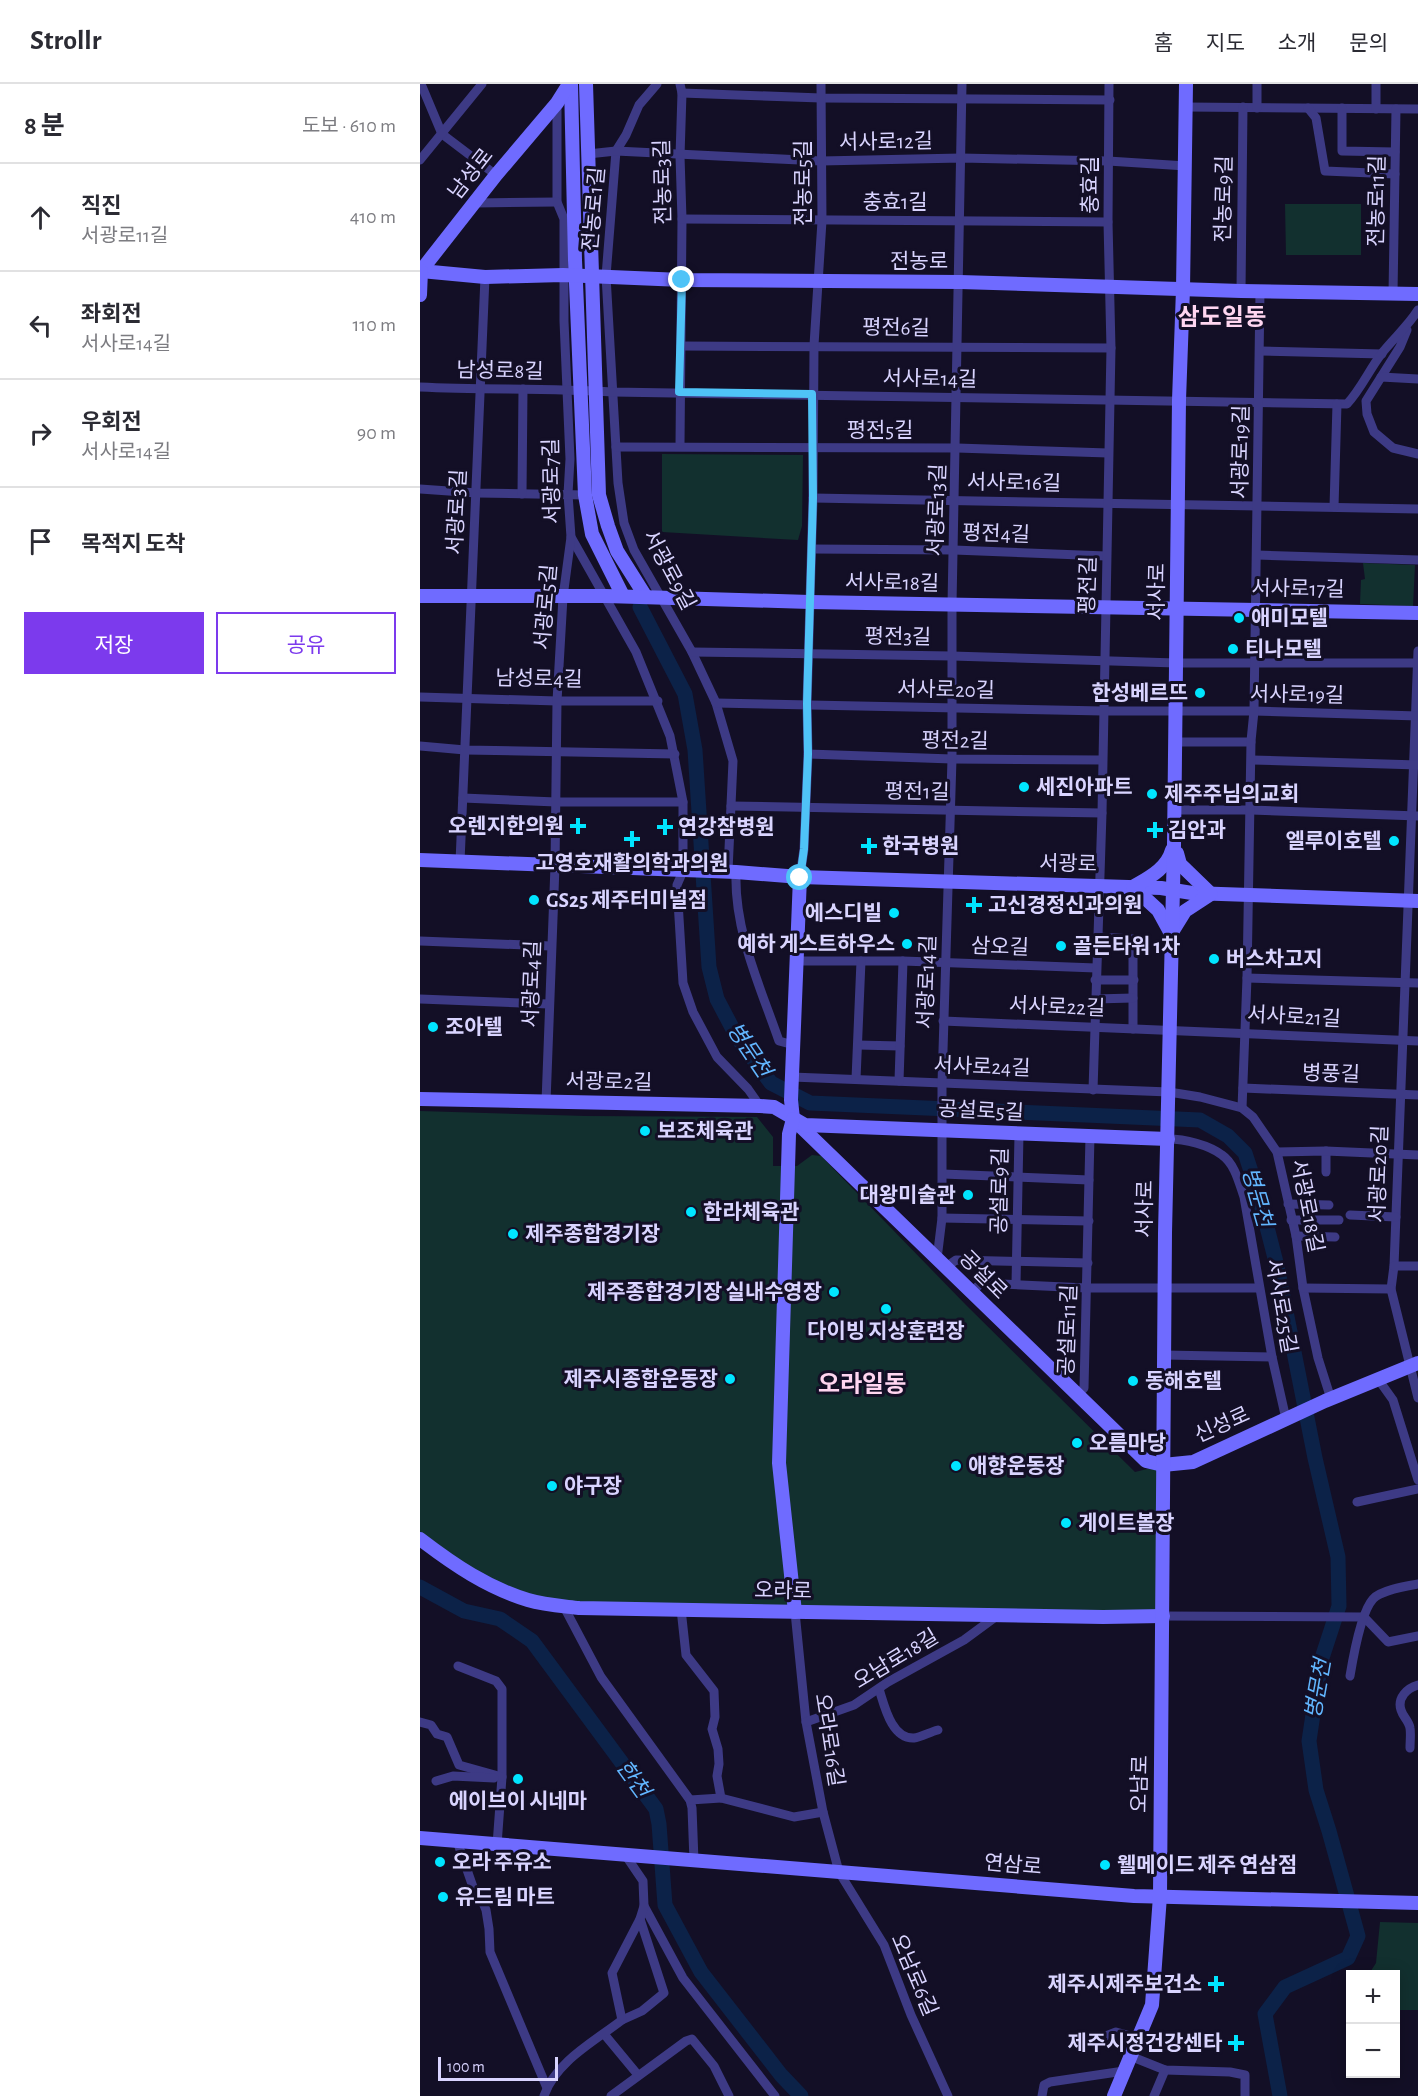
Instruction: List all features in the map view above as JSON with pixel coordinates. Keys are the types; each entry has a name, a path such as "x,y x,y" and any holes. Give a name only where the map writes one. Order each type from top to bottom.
{"street":[{"path":"421,84 442,134 496,176"},
{"path":"420,160 482,84"},
{"path":"570,84 569,275 573,390 585,495 592,534 623,596"},
{"name":"남성로","path":"421,271 570,84"},
{"path":"586,84 599,495 617,551 646,597"},
{"name":"전농로1길","path":"606,276 616,151 639,105 657,84"},
{"name":"전농로5길","path":"800,878 804,849 808,754 807,704 813,498 813,345 822,221 821,84"},
{"name":"서광로13길","path":"948,883 952,759 952,604 957,448 962,84"},
{"name":"충효길","path":"1110,84 1108,161 1110,286"},
{"name":"서사로","path":"1163,1465 1186,84"},
{"path":"1257,84 1257,108"},
{"path":"1376,84 1376,109"},
{"path":"681,89 821,98 1110,100"},
{"name":"전농로3길","path":"681,89 682,280"},
{"path":"557,103 556,202 564,219 569,275"},
{"path":"1186,107 1418,109"},
{"name":"전농로9길","path":"1241,291 1243,108"},
{"path":"1308,108 1316,118 1325,171 1395,174"},
{"path":"1342,108 1342,151 1395,152"},
{"name":"전농로11길","path":"1393,294 1396,109"},
{"name":"서사로12길","path":"588,154 616,151 680,156 821,161 961,158 1108,161 1186,166"},
{"path":"476,203 556,202"},
{"name":"충효1길","path":"682,219 1108,222"},
{"path":"420,295 421,271"},
{"name":"전농로","path":"421,271 485,277 569,275 682,280 960,282 1418,294"},
{"name":"서광로9길","path":"606,276 618,483 624,523 634,550 692,652 716,703 733,761 727,871 746,951 779,1041 794,1051"},
{"name":"서광로3길","path":"460,862 485,277"},
{"path":"680,446 682,280"},
{"name":"평전길","path":"1093,1090 1102,813 1111,348 1110,286"},
{"name":"서광로19길","path":"1249,895 1260,402 1260,291"},
{"path":"1179,400 1347,404 1356,395 1382,354 1418,310"},
{"path":"1411,321 1400,347 1366,401 1367,414 1374,432 1393,448 1418,454"},
{"name":"평전6길","path":"681,346 1111,348"},
{"path":"1260,351 1382,354"},
{"path":"1381,377 1418,379"},
{"name":"남성로8길","path":"420,387 480,390 573,390"},
{"path":"522,494 523,389"},
{"name":"서사로14길","path":"573,390 1109,401 1179,400"},
{"name":"서광로7길","path":"573,390 568,494 571,537 636,652 658,701 675,754 683,802 683,871"},
{"path":"1356,395 1366,401"},
{"path":"1334,507 1337,404"},
{"name":"평전5길","path":"616,447 957,448 1108,453"},
{"path":"420,489 477,493 585,495"},
{"name":"서사로16길","path":"813,498 1418,509"},
{"name":"서광로5길","path":"555,866 557,701 563,597 571,537"},
{"name":"평전4길","path":"812,549 954,550 1106,555"},
{"path":"1257,555 1418,560"},
{"path":"420,596 606,596"},
{"name":"서사로18길","path":"606,596 1178,608"},
{"name":"서사로17길","path":"1178,608 1418,613"},
{"name":"서광로20길","path":"1418,651 1413,901 1404,982 1394,1266 1391,1288 1413,1364 1418,1398"},
{"name":"평전3길","path":"692,652 1104,659 1176,663 1255,662"},
{"path":"1255,662 1417,663"},
{"name":"남성로4길","path":"420,697 658,701"},
{"name":"서사로20길","path":"716,703 1175,712"},
{"name":"서사로19길","path":"1175,712 1254,711 1416,716"},
{"path":"1175,742 1251,742"},
{"path":"420,746 465,750 675,754"},
{"name":"평전2길","path":"808,754 952,759 1102,760"},
{"path":"1252,760 1415,765"},
{"path":"463,798 556,802 683,802"},
{"name":"평전1길","path":"731,806 1102,813"},
{"path":"1174,810 1251,810 1414,816"},
{"path":"1171,934 1158,910 1132,887 1150,877 1170,858 1174,844"},
{"path":"1171,934 1185,911 1211,894 1180,864 1174,844"},
{"path":"420,860 683,871 677,885 683,983 693,1012 717,1057 748,1089 760,1106"},
{"name":"서광로4길","path":"546,1102 555,866"},
{"name":"서광로","path":"683,871 727,871 800,878 1132,887 1173,889 1182,893 1413,901"},
{"path":"795,1612 779,1463 789,1134 793,1119 791,1100 800,878"},
{"name":"서광로14길","path":"942,1263 943,1021 948,883"},
{"path":"1169,1096 1200,1096 1242,1108 1249,895"},
{"path":"1097,937 1133,939 1132,1029"},
{"path":"420,940 551,946"},
{"name":"삼오길","path":"797,961 903,961 1096,968"},
{"path":"856,1079 861,961"},
{"path":"898,1081 903,961"},
{"path":"1247,978 1418,983"},
{"path":"1095,980 1134,980"},
{"path":"1095,999 1133,998"},
{"path":"420,999 549,1004"},
{"name":"서사로22길","path":"943,1021 1169,1030"},
{"name":"서사로21길","path":"1169,1030 1418,1041"},
{"path":"858,1046 900,1046"},
{"name":"서사로24길","path":"792,1077 898,1081 942,1086 1093,1090 1169,1096"},
{"name":"병풍길","path":"1243,1088 1418,1095"},
{"name":"서광로2길","path":"420,1099 760,1106 774,1107 793,1119"},
{"name":"서광로18길","path":"1242,1108 1253,1117 1277,1152 1328,1400"},
{"name":"공설로5길","path":"793,1119 805,1125 943,1127 1018,1134 1168,1136"},
{"name":"공설로","path":"793,1119 1146,1461 1163,1465"},
{"name":"공설로9길","path":"1016,1284 1018,1134"},
{"name":"공설로11길","path":"1077,1395 1084,1388 1090,1136"},
{"name":"서사로25길","path":"1168,1136 1184,1139 1222,1155 1236,1173 1244,1197 1272,1357 1291,1417"},
{"path":"1326,1151 1326,1172"},
{"path":"1277,1152 1326,1151 1418,1155"},
{"path":"943,1174 1089,1180"},
{"path":"1288,1204 1329,1206"},
{"path":"1350,1215 1396,1217"},
{"path":"942,1218 1089,1221"},
{"path":"1291,1220 1339,1220"},
{"path":"1296,1236 1335,1237"},
{"name":"공설로11길","path":"942,1263 956,1260 1088,1263"},
{"path":"1394,1266 1418,1266"},
{"path":"971,1293 981,1283 1087,1288 1259,1288"},
{"path":"1303,1287 1391,1288"},
{"path":"1164,1355 1272,1357"},
{"path":"1328,1400 1413,1364"},
{"path":"1378,1379 1394,1400 1418,1480"},
{"name":"신성로","path":"1163,1465 1193,1462 1328,1400"},
{"name":"오남로","path":"1114,2096 1152,2005 1160,1896 1164,1616 1163,1465"},
{"path":"1357,1502 1418,1489"},
{"name":"오라로","path":"420,1539 447,1560 494,1588 531,1601 579,1608 1164,1616"},
{"path":"1350,1676 1364,1617 1374,1599 1387,1590 1418,1584"},
{"path":"563,1605 601,1677 690,1800 692,1861"},
{"path":"681,1609 686,1655 714,1691 715,1717 712,1730 718,1749 717,1776 721,1798"},
{"name":"오라로16길","path":"795,1612 806,1722 823,1812 839,1872"},
{"name":"오남로18길","path":"806,1722 854,1705 964,1640 998,1615"},
{"path":"1164,1616 1364,1617 1388,1642 1418,1636"},
{"path":"458,1666 496,1681 502,1689 502,1777 497,1845"},
{"path":"1410,1748 1410,1726 1400,1706 1404,1692 1418,1685"},
{"path":"879,1689 890,1723 905,1736 913,1738 938,1730"},
{"path":"420,1722 431,1725 437,1734 447,1737 459,1765 502,1777"},
{"path":"436,1781 453,1776 502,1777"},
{"path":"690,1800 721,1798 794,1817 823,1812"},
{"path":"420,1838 633,1856 643,1881 644,1906 640,1919 612,1972 622,2020"},
{"path":"457,1841 473,1887 486,1910 490,1952 545,2092"},
{"name":"연삼로","path":"633,1856 1122,1896 1418,1902"},
{"name":"오남로6길","path":"839,1872 884,1945 911,2015 948,2096"},
{"path":"644,1906 682,1978 776,2096"},
{"path":"545,2092 554,2076 568,2062 622,2020 649,2006 664,1993 640,1919"},
{"path":"1080,2046 1116,2032 1138,2038"},
{"path":"604,2034 638,2075"},
{"path":"611,2096 686,2041 692,2039 714,2066 729,2096"},
{"path":"1130,2056 1165,2070 1230,2072 1245,2075 1245,2096"},
{"path":"1154,2096 1165,2070"},
{"path":"1042,2096 1044,2085 1050,2082 1124,2071"}],"green space":[{"path":"1285,204 1361,204 1361,255 1286,255"},
{"path":"662,454 803,455 802,526 798,540 662,532"},
{"path":"1363,563 1415,565 1413,606 1360,604 1361,580 1365,579"},
{"name":"제주시종합운동장","path":"420,1111 586,1116 757,1117 773,1137 773,1166 797,1166 812,1155 821,1156 966,1305 1135,1472 1163,1465 1163,1616 531,1601 420,1539"},
{"path":"1380,1922 1418,1923 1418,2010 1400,2010 1400,1970 1372,1970 1376,1963"}],"waterway":[{"name":"병문천","path":"640,607 685,694 695,750 709,967 717,999 737,1037 771,1083 810,1103 1200,1120 1228,1136 1245,1153 1277,1266 1315,1458 1338,1557 1339,1606 1321,1661 1309,1741 1316,1790 1358,1936 1348,1958 1285,1987 1265,2014 1280,2096"},
{"name":"한천","path":"420,1587 464,1611 500,1619 532,1641 656,1809 665,1905 701,1972 781,2075 801,2096"}],"place":[{"name":"애미모텔","path":"1239,618"},
{"name":"티나모텔","path":"1233,649"},
{"name":"한성베르뜨","path":"1200,693"},
{"name":"세진아파트","path":"1024,787"},
{"name":"제주주님의교회","path":"1152,794"},
{"name":"오렌지한의원","path":"578,826"},
{"name":"연강참병원","path":"665,827"},
{"name":"김안과","path":"1155,830"},
{"name":"고영호재활의학과의원","path":"632,839"},
{"name":"엘루이호텔","path":"1394,841"},
{"name":"한국병원","path":"869,846"},
{"name":"GS25 제주터미널점","path":"534,900"},
{"name":"고신경정신과의원","path":"974,905"},
{"name":"에스디빌","path":"894,913"},
{"name":"예하 게스트하우스","path":"907,944"},
{"name":"골든타워 1차","path":"1061,946"},
{"name":"버스차고지","path":"1214,959"},
{"name":"조아텔","path":"433,1027"},
{"name":"보조체육관","path":"645,1131"},
{"name":"대왕미술관","path":"968,1195"},
{"name":"한라체육관","path":"691,1212"},
{"name":"제주종합경기장","path":"513,1234"},
{"name":"제주종합경기장 실내수영장","path":"834,1292"},
{"name":"다이빙 지상훈련장","path":"886,1309"},
{"name":"제주시종합운동장","path":"730,1379"},
{"name":"동해호텔","path":"1133,1381"},
{"name":"오름마당","path":"1077,1443"},
{"name":"애향운동장","path":"956,1466"},
{"name":"야구장","path":"552,1486"},
{"name":"게이트볼장","path":"1066,1523"},
{"name":"에이브이 시네마","path":"518,1779"},
{"name":"오라 주유소","path":"440,1862"},
{"name":"웰메이드 제주 연삼점","path":"1105,1865"},
{"name":"유드림 마트","path":"443,1897"},
{"name":"제주시제주보건소","path":"1216,1984"},
{"name":"제주시정건강센타","path":"1236,2043"}],"district":[{"name":"삼도일동","path":"1222,318"},
{"name":"오라일동","path":"862,1385"}],"route":[{"path":"682,280 679,392 812,394 813,498 807,704 808,754 804,849 800,878"}]}
